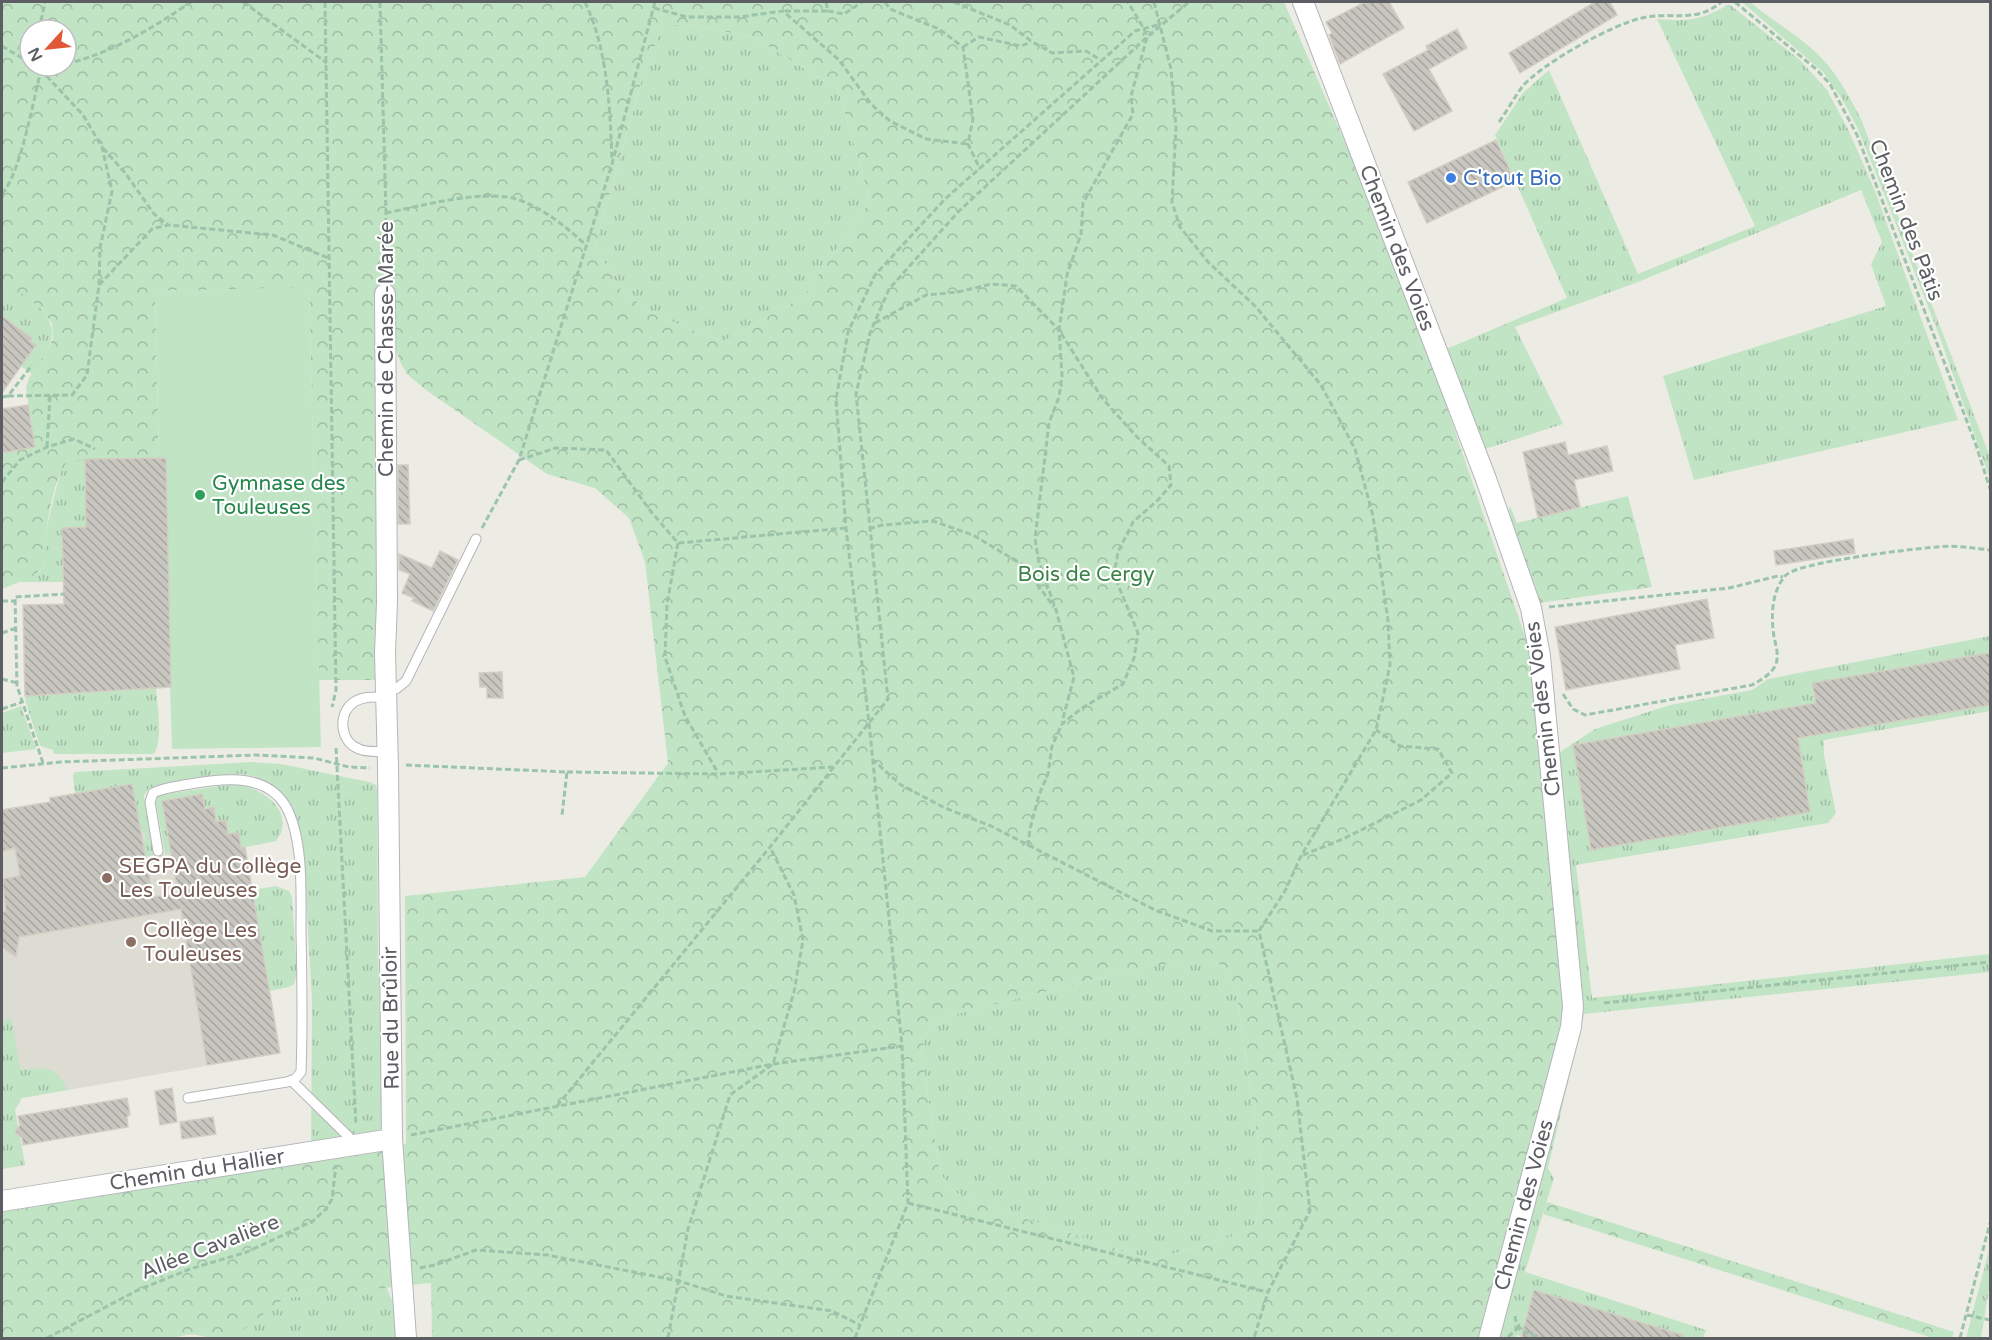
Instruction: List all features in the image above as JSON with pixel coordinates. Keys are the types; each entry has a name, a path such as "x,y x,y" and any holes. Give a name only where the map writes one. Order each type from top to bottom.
{"street":[{"name":"Chemin des Voies","path":"1302,2 1486,479 1531,609 1540,656 1573,1006 1571,1027 1489,1338"},
{"name":"Chemin de Chasse-Marée","path":"385,294 386,694"},
{"name":"Rue du Brûloir","path":"386,694 392,1139 406,1338"},
{"name":"Chemin du Hallier","path":"2,1201 392,1139"}],"lane":[{"path":"388,759 357,749 349,743 342,726 344,716 355,701 386,694 406,681 476,539"},
{"path":"158,851 150,802 151,795 157,791 198,783 240,780 265,788 278,796 292,821 297,848 301,892 303,1019 301,1072 292,1081 188,1098"},
{"path":"292,1081 347,1146"}],"path":[{"path":"42,18 45,2"},
{"path":"78,61 146,32 191,2"},
{"path":"243,2 327,63"},
{"path":"325,2 336,690 330,713"},
{"name":"Chemin de Chasse-Marée","path":"380,2 386,213 385,294"},
{"path":"585,2 595,23 600,45 610,115 612,164"},
{"path":"476,539 519,460 612,164 655,2"},
{"path":"826,2 828,11"},
{"path":"654,8 687,17 740,17 783,11 828,11 844,14 862,2"},
{"path":"885,2 890,9 939,30 963,47 973,119 968,144 980,169"},
{"path":"954,2 1010,25 1052,53 1086,51 1102,61"},
{"path":"1028,846 1039,795 1048,774 1052,747 1062,724 1074,677 1056,610 1039,562 1035,539 1049,423 1059,397 1062,376 1059,330 1067,275 1081,234 1083,203 1133,114 1131,96 1147,37 1128,2"},
{"path":"1154,2 1171,69 1176,128 1172,202 1180,227 1208,262 1255,306 1321,385 1355,449 1373,516 1388,620 1390,665 1376,730 1301,856 1285,891 1259,931 1297,1098 1310,1211 1268,1292 1254,1338"},
{"path":"557,1106 770,847 888,699 856,394 870,333 889,289 958,211 1161,24 1189,2"},
{"path":"1499,122 1523,86 1544,68 1614,28 1640,18 1704,14 1721,2"},
{"name":"Chemin des Pâtis","path":"1735,2 1816,69 1830,84 1844,108 1862,146 1976,445 1990,489"},
{"path":"783,11 839,60 871,104 890,121 926,139 968,144"},
{"path":"855,1338 908,1203 902,1046 846,528 836,399 848,332 875,275 945,199 1135,31 1161,24"},
{"path":"963,47 979,37 1021,46 1031,41"},
{"path":"2,46 18,56"},
{"path":"2,194 10,185 19,156 38,78"},
{"path":"49,78 83,115 102,147 126,174 154,214 168,225"},
{"path":"2,398 72,395 87,375 99,285 100,248 112,191 102,147"},
{"path":"386,213 478,195 519,199 554,217 586,245"},
{"path":"99,285 152,229 168,225 273,236 328,258"},
{"path":"873,324 926,295 958,292 991,284 1016,286 1059,330 1102,398 1137,437 1169,466 1171,485 1133,522 1118,552 1114,575 1138,633 1134,658 1123,684 1082,708 1062,724"},
{"path":"8,396 32,365"},
{"path":"47,447 50,396"},
{"path":"2,482 20,460 47,447 74,439 95,449"},
{"path":"519,460 556,448 606,450 652,513 678,543"},
{"path":"869,530 882,525 933,521 974,535 1023,566 1056,610"},
{"path":"678,543 846,528"},
{"path":"678,543 667,604 665,657 685,716 718,774"},
{"path":"1562,692 1573,709 1585,715 1752,685 1762,680 1776,664 1778,655 1772,616 1777,590 1784,577 1796,569 1936,547 1990,550"},
{"path":"1531,609 1729,588 1778,576 1784,577"},
{"path":"43,763 17,683 15,597 65,594"},
{"path":"2,601 15,601"},
{"path":"2,633 16,628"},
{"path":"2,679 17,683"},
{"path":"2,709 22,702"},
{"path":"1301,856 1343,839 1420,800 1452,773 1438,749 1400,746 1376,730"},
{"name":"Allée Cavalière","path":"47,1338 138,1290 190,1269 247,1252 313,1221 326,1209 332,1199 347,1146 338,763 335,746"},
{"path":"2,768 43,763 256,755 314,758 362,769 388,759 407,765 567,772 718,774 833,767"},
{"path":"872,759 901,785 1155,909 1212,931 1259,931"},
{"path":"562,815 567,772"},
{"path":"668,1338 688,1229 730,1095 773,1064 795,992 803,940 794,895 770,847"},
{"path":"1604,1003 1990,962"},
{"path":"392,1139 773,1064 902,1046"},
{"path":"908,1203 1268,1292"},
{"path":"1960,1338 1990,1223"},
{"path":"400,1272 435,1265 476,1250 547,1255 679,1281 726,1296 832,1311 861,1326"},
{"path":"1966,1315 1990,1320"},
{"path":"1507,1338 1518,1328"}],"shaded area":[{"name":"Collège Les Touleuses","path":"132,784 145,833 145,857 171,852 162,801 202,794 239,833 241,847 245,847 269,990 253,1007 272,1003 280,1053 22,1098 15,1110 25,1165 2,1169 2,810 35,805 52,814 50,798 67,795 79,867 75,794"}],"green space":[{"name":"Bois de Cergy","path":"2,2 1284,2 1399,267 1529,648 1573,993 1486,1338 432,1338 431,1283 287,1298 248,1326 224,1338 184,1335 173,1338 2,1338 2,1210 406,1144 405,896 585,877 668,763 645,562 629,518 595,488 547,474 426,390 407,374 400,362 394,343 394,287 377,286 379,680 319,680 309,288 155,291 159,458 69,460 60,473 52,500 47,526 45,562 31,577 2,589 2,453 35,447 26,388 29,378 48,350 53,338 52,324 44,312 25,295 2,287","holes":["687,24 753,37 838,89 870,201 803,297 722,342 651,313 618,287 595,246 643,76 663,26","1210,959 1226,968 1237,995 1260,1156 1263,1196 1255,1223 1241,1234 1152,1260 972,1201 953,1191 940,1173 921,1051 930,1026 952,1015 1143,967"]},
{"path":"1742,2 1750,2 1819,55 1837,77 1861,119 1990,457 1990,479 1939,335 1857,127 1842,99 1824,73"},
{"path":"1729,4 1800,60 1827,90 1848,129 1875,191 1958,420 1694,480 1663,376 1886,306 1871,264 1882,242 1861,190 1638,282 1515,327 1563,424 1482,450 1444,350 1567,298 1495,135 1523,93 1549,70 1638,274 1755,226 1657,19 1694,19 1711,14"},
{"path":"687,24 753,37 838,89 870,201 803,297 722,342 651,313 618,287 595,246 643,76 663,25"},
{"path":"2,287 30,298 41,308 49,321 52,334 50,345 32,374 21,366 36,345 3,318 2,320"},
{"name":"Gymnase des Touleuses","path":"309,287 321,747 172,749 170,687 25,696 23,605 71,604 70,582 63,582 62,528 79,527 79,531 87,531 85,459 159,458 155,291"},
{"path":"85,459 87,531 78,527 62,528 63,582 19,582 39,572 44,564 47,526 62,468 69,460"},
{"path":"1628,496 1652,587 1532,604 1506,518 1510,506 1517,523"},
{"path":"1990,636 1990,653 1812,683 1821,734 1990,705 1990,711 1824,740 1824,755 1836,813 1828,823 1576,865 1592,998 1990,954 1990,972 1584,1014 1548,1168 1554,1178 1525,1272 1706,1330 1703,1338 1657,1338 1660,1328 1534,1291 1530,1306 1638,1338 1623,1338 1530,1311 1525,1326 1566,1338 1527,1338 1517,1335 1516,1338 1494,1338 1554,756 1595,729 1670,705 1752,690 1768,679","holes":["1792,708 1810,812 1591,849 1573,745"]},
{"path":"156,688 159,733 153,754 54,754 53,750 40,746 25,696"},
{"path":"21,706 36,749 2,753 2,713"},
{"path":"252,762 281,764 376,785 384,1148 311,1159 312,1001 304,863 297,824 265,782 253,776 241,774 203,777 149,788 144,796 155,855 144,857 142,843 145,841 145,833 140,830 132,784 75,794 73,775 75,772"},
{"path":"234,784 255,790 273,802 283,820 282,830 276,841 241,848 239,833 228,834 226,820 216,822 214,807 205,809 202,794 162,801 171,853 165,854 155,798 158,795"},
{"path":"276,886 289,891 292,897 297,974 294,984 289,987 251,995 269,989 253,894 259,893 259,889"},
{"path":"1209,958 1226,968 1237,995 1260,1156 1263,1196 1255,1223 1241,1234 1152,1260 972,1201 953,1191 940,1173 921,1051 930,1026 952,1015 1143,967"},
{"path":"11,1017 21,1070 43,1068 54,1072 67,1090 22,1098 15,1110 25,1165 2,1169 2,1024"},
{"path":"1547,1202 1954,1332 1952,1338 1933,1338 1543,1214"},
{"path":"1990,1246 1990,1283 1981,1338 1966,1338"},
{"path":"386,1286 402,1324 403,1338 221,1338 239,1330 287,1298"}],"building":[{"path":"1365,2 1389,2 1404,28 1340,64 1329,35 1332,33 1326,22"},
{"path":"1595,2 1610,2 1617,15 1520,73 1509,53"},
{"path":"1457,29 1467,48 1429,69 1452,111 1414,131 1383,74 1428,50 1426,46"},
{"path":"1496,140 1515,181 1427,223 1408,182"},
{"path":"2,316 32,338 30,341 36,345 2,393"},
{"path":"28,405 35,447 2,453 2,409"},
{"path":"1565,442 1568,455 1607,446 1613,471 1574,480 1580,507 1538,518 1523,452"},
{"path":"166,458 171,687 25,696 23,605 64,604 62,528 86,527 85,459"},
{"path":"398,465 408,465 410,524 398,524"},
{"path":"1853,539 1855,553 1776,565 1774,551"},
{"path":"440,551 458,560 433,611 412,601 414,598 402,593 410,574 399,570 399,554 432,568"},
{"path":"1707,599 1714,638 1675,645 1680,669 1566,690 1555,627"},
{"path":"1990,653 1990,705 1798,738 1810,812 1591,850 1573,745 1816,703 1812,683"},
{"path":"502,672 503,698 487,698 487,687 480,687 479,673"},
{"path":"132,784 153,897 178,893 162,801 202,794 205,809 214,807 216,822 226,820 228,834 239,833 241,848 245,847 280,1053 207,1065 181,909 19,937 16,957 2,947 2,912 6,911 2,879 20,876 15,848 2,851 2,810 50,802 50,798"},
{"path":"172,1088 177,1122 160,1125 155,1091"},
{"path":"127,1098 130,1114 127,1117 128,1127 23,1145 22,1138 15,1132 20,1125 18,1116"},
{"path":"213,1117 216,1134 182,1139 180,1122"},
{"path":"1534,1290 1683,1335 1683,1338 1521,1338"}],"place":[{"name":"C'tout Bio","path":"1451,178"},
{"name":"Gymnase des Touleuses","path":"200,495"},
{"name":"SEGPA du Collège Les Touleuses","path":"107,878"},
{"name":"Collège Les Touleuses","path":"131,942"}]}
